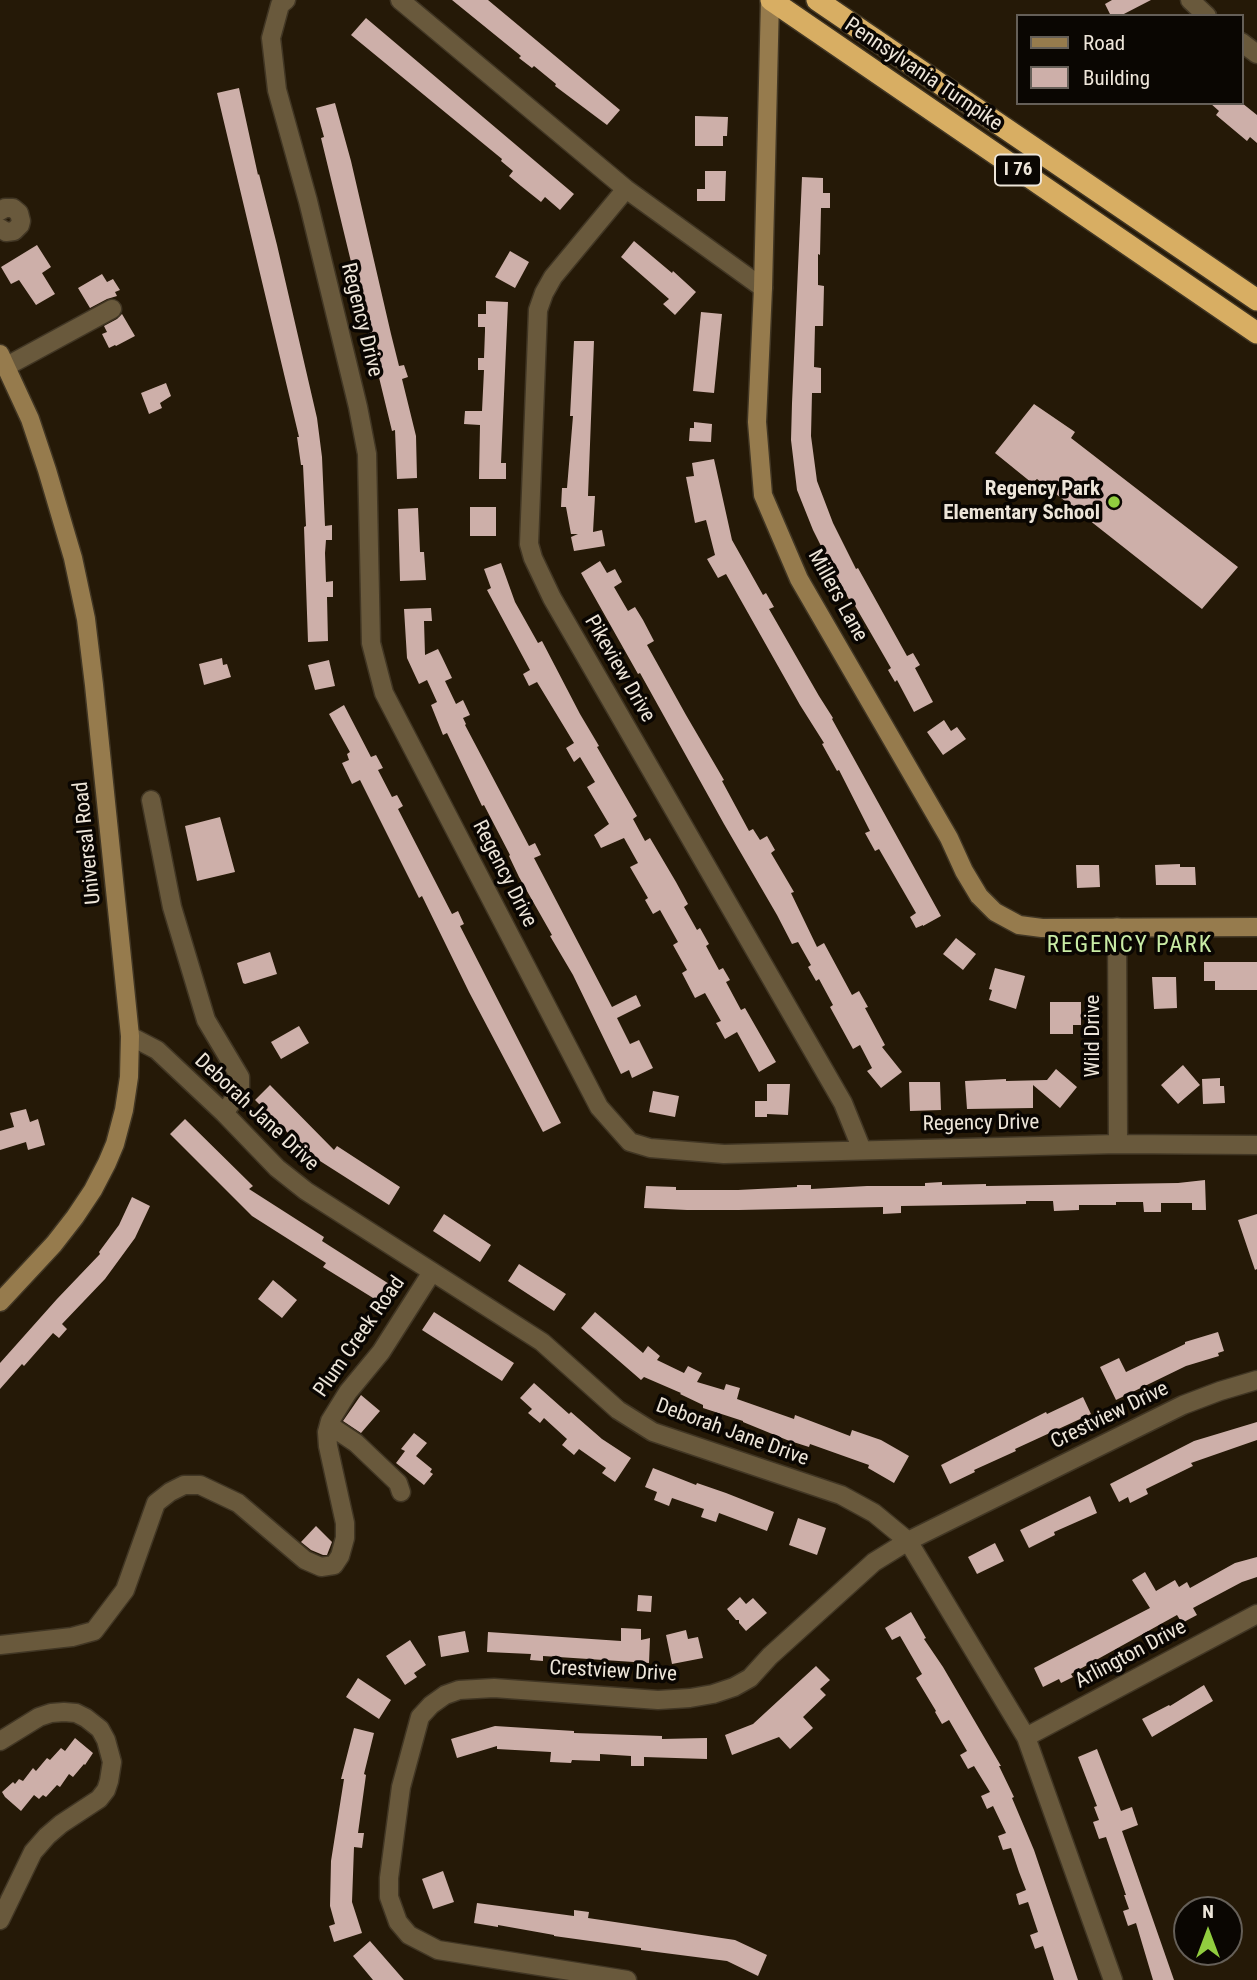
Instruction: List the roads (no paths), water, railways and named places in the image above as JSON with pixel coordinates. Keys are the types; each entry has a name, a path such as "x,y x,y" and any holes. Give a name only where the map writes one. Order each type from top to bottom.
{"highway":[{"name":"Pennsylvania Turnpike","path":"817,0 1257,300"},
{"name":"Pennsylvania Turnpike","path":"773,2 1257,333"}],"street":[{"name":"Regency Drive","path":"286,0 280,5 271,38 277,90 309,201 368,454 371,643 384,693 598,1107 630,1142 650,1148 724,1154 1118,1144 1257,1145"},
{"path":"400,0 626,189 763,288"},
{"path":"1190,0 1206,14"},
{"name":"Millers Lane","path":"773,2 757,422 763,495 799,579 949,838 964,871 979,896 995,912 1019,925 1042,928 1257,928"},
{"name":"Pikeview Drive","path":"626,189 553,276 538,310 529,544 552,598 843,1103 862,1150"},
{"path":"0,211 13,208 19,213 21,221 18,229 14,231 6,232 0,228"},
{"path":"3,360 112,309"},
{"name":"Universal Road","path":"0,1302 54,1244 75,1217 107,1163 124,1110 129,1077 130,1036 86,618 73,558 47,470 30,419 3,360"},
{"path":"151,800 172,907 206,1020 240,1077 237,1095 224,1113"},
{"name":"Wild Drive","path":"1116,927 1118,1144"},
{"name":"Deborah Jane Drive","path":"130,1036 156,1050 224,1113 277,1168 306,1191 542,1342 618,1410 653,1432 841,1495 874,1513 908,1541 1026,1737 1113,1980"},
{"name":"Plum Creek Road","path":"0,1645 72,1637 94,1631 125,1590 156,1503 184,1485 200,1485 238,1503 305,1560 321,1567 334,1565 340,1556 345,1538 345,1522 328,1446 329,1425 348,1392 381,1352 432,1272"},
{"name":"Crestview Drive","path":"627,1980 438,1950 410,1935 398,1922 389,1897 389,1878 401,1787 420,1717 431,1705 445,1695 459,1690 494,1688 658,1700 690,1698 734,1687 750,1678 770,1656 874,1562 908,1541 1183,1405 1257,1380"},
{"path":"329,1425 356,1443 398,1483 401,1492"},
{"name":"Arlington Drive","path":"1026,1737 1257,1614"},
{"path":"0,1741 39,1717 51,1713 76,1713 100,1729 112,1762 106,1790 99,1798 61,1824 33,1852 0,1920"}],"place":[{"name":"Regency Park Elementary School","path":"1114,502"}],"district":[{"name":"REGENCY PARK","path":"1130,946"}]}
